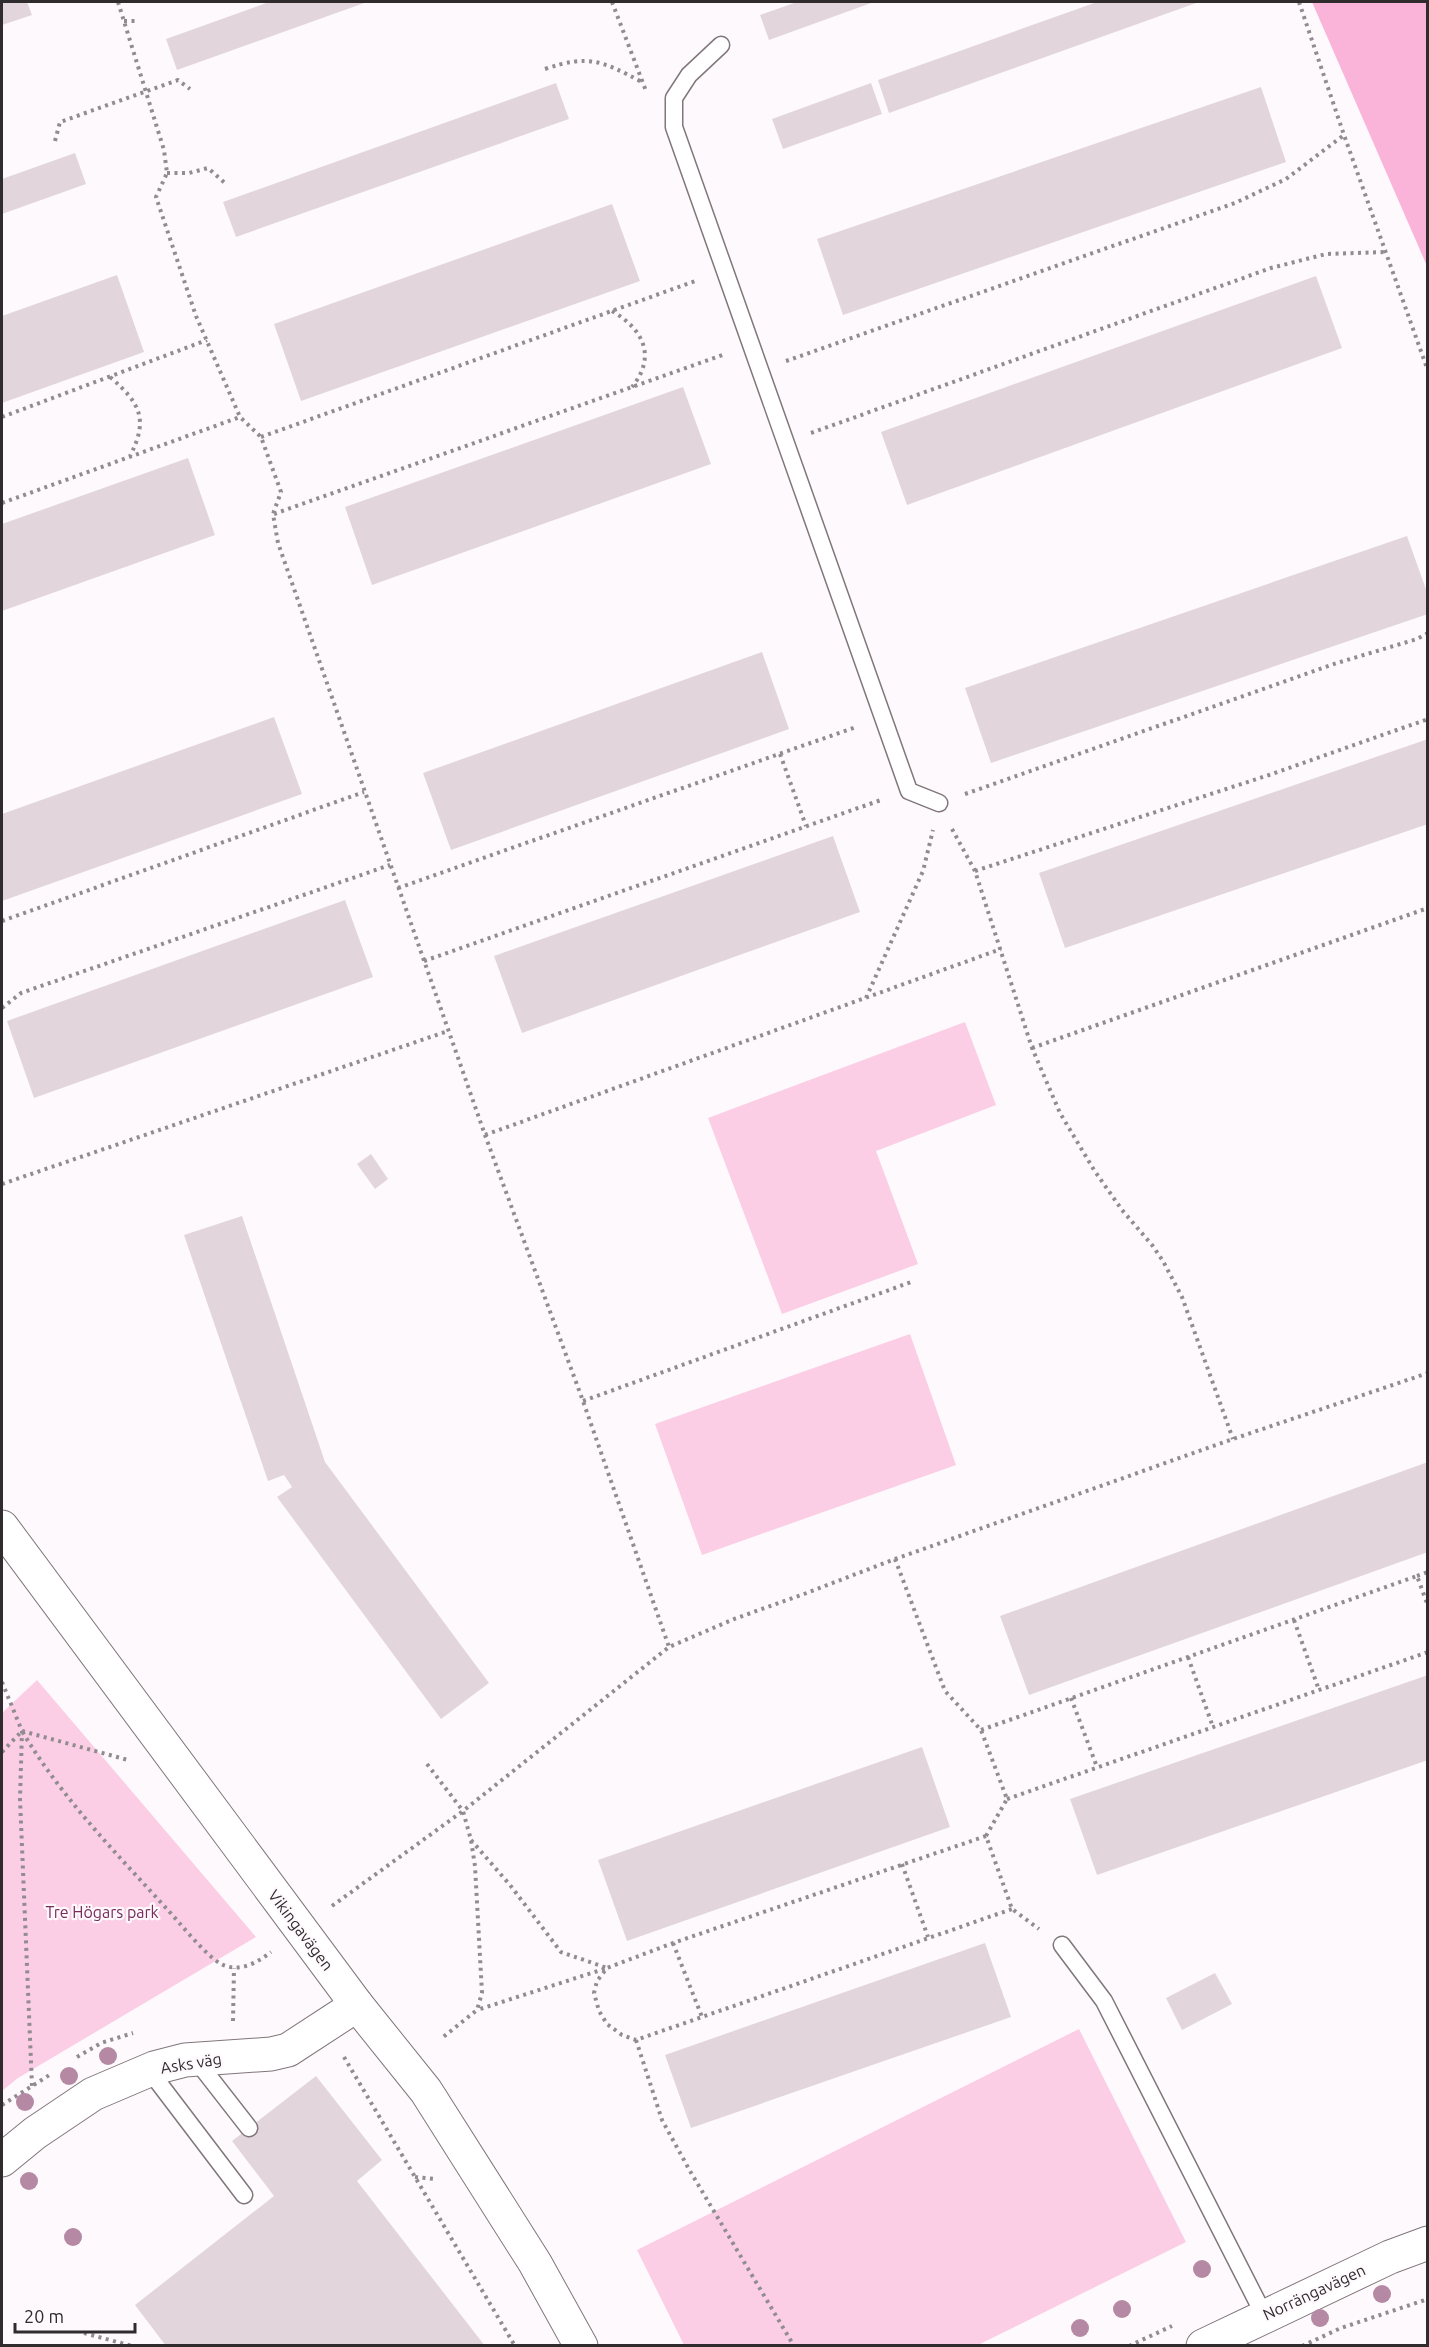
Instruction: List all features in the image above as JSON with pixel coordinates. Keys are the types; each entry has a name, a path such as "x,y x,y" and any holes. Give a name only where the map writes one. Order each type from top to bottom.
{"street":[{"name":"Vikingavägen","path":"2,1527 357,2005 432,2101 535,2263 580,2346"},
{"name":"Asks väg","path":"2,2160 35,2133 93,2094 149,2070 196,2060 272,2054 288,2050 357,2005"},
{"name":"Norrängavägen","path":"1203,2346 1264,2315 1428,2242"}],"lane":[{"path":"721,45 689,75 674,98 674,127 909,791 939,804"},
{"path":"1062,1945 1104,2001 1264,2315"},
{"path":"196,2060 249,2128"},
{"path":"149,2070 244,2195"}],"path":[{"path":"118,2 162,140 167,173 156,197 196,316 240,417 261,437 281,492 273,514 278,543 448,1031 584,1401 669,1647"},
{"path":"612,2 650,103 674,127"},
{"path":"1299,2 1428,371"},
{"path":"124,21 137,21"},
{"path":"545,69 570,60 587,60 607,64 643,82"},
{"path":"55,141 60,122 178,80 190,89"},
{"path":"759,370 1234,203 1286,179 1344,135"},
{"path":"167,173 189,173 208,168 225,183"},
{"path":"785,442 1271,268 1326,254 1386,252"},
{"path":"261,437 725,271"},
{"path":"612,311 627,320 644,345 646,359 642,375 632,388"},
{"path":"2,417 207,340"},
{"path":"273,514 751,345"},
{"path":"110,376 127,392 136,407 141,422 140,438 129,457"},
{"path":"2,503 240,417"},
{"path":"939,804 1337,663 1417,639 1428,633"},
{"path":"398,888 883,718"},
{"path":"975,871 1269,775 1428,719"},
{"path":"780,754 806,826"},
{"path":"424,962 909,791"},
{"path":"2,921 364,792"},
{"path":"939,804 975,871 1032,1048 1047,1087 1074,1138 1122,1210 1152,1245 1174,1280 1233,1439"},
{"path":"866,998 923,872 939,804"},
{"path":"2,1008 21,993 390,865"},
{"path":"1032,1048 1428,908"},
{"path":"485,1135 1001,949"},
{"path":"2,1184 448,1031"},
{"path":"584,1401 914,1281"},
{"path":"332,1906 463,1811 669,1647 734,1618 895,1559 1233,1439 1428,1373"},
{"path":"895,1559 945,1691 981,1730 1007,1799"},
{"path":"981,1730 1428,1572"},
{"path":"1417,1576 1428,1606"},
{"path":"1294,1620 1319,1690"},
{"path":"442,2038 477,2010 607,1968 673,1943 986,1836 1007,1799 1428,1652"},
{"path":"1188,1657 1214,1727"},
{"path":"2,1682 21,1731 40,1762 90,1826 200,1945 221,1963 234,1968 255,1965 272,1952"},
{"path":"1071,1698 1097,1767"},
{"path":"2,1752 21,1731"},
{"path":"21,1731 20,1799 32,2086"},
{"path":"427,1764 463,1811 471,1840 475,1866 482,1993 477,2010"},
{"path":"986,1836 1012,1909 1062,1945"},
{"path":"471,1840 510,1885 561,1952 607,1968"},
{"path":"902,1864 928,1937"},
{"path":"607,1968 597,1981 594,1993 599,2011 607,2024 622,2035 636,2040 1012,1909"},
{"path":"673,1943 702,2017"},
{"path":"233,2030 234,1968"},
{"path":"636,2040 662,2120 795,2346"},
{"path":"1302,2346 1341,2328 1428,2299"},
{"path":"84,2332 132,2346"}],"green space":[{"path":"965,1022 996,1105 876,1151 918,1264 782,1314 708,1118"},
{"path":"910,1334 956,1465 702,1555 655,1424"},
{"name":"Tre Högars park","path":"37,1680 256,1937 18,2078 2,2091 2,1713"},
{"path":"1079,2029 1186,2242 978,2345 684,2345 637,2250"}],"shaded area":[{"path":"1312,2 1427,2 1427,266"}],"building":[{"path":"2,2 27,2 32,15 2,25"},
{"path":"269,2 367,2 177,70 166,39"},
{"path":"797,2 874,2 769,40 760,15"},
{"path":"1097,2 1199,2 889,113 878,80"},
{"path":"556,83 569,119 236,237 223,202"},
{"path":"871,83 882,114 783,149 772,119"},
{"path":"1261,87 1286,162 843,315 817,239"},
{"path":"75,153 86,184 2,214 2,179"},
{"path":"612,204 640,281 301,401 274,324"},
{"path":"117,275 144,352 2,403 2,316"},
{"path":"1316,276 1342,348 907,505 881,432"},
{"path":"683,387 711,464 372,585 345,507"},
{"path":"188,458 215,535 2,611 2,524"},
{"path":"1407,536 1428,595 1428,614 991,763 965,688"},
{"path":"762,652 789,729 451,850 423,773"},
{"path":"274,717 302,794 2,901 2,814"},
{"path":"1428,739 1428,824 1065,948 1039,873"},
{"path":"833,836 860,912 522,1033 494,956"},
{"path":"345,900 373,977 34,1098 7,1021"},
{"path":"371,1154 388,1179 375,1189 357,1164"},
{"path":"242,1216 325,1462 489,1683 441,1719 277,1497 292,1487 284,1475 268,1481 184,1235"},
{"path":"1428,1462 1428,1552 1029,1695 1000,1616"},
{"path":"1428,1675 1428,1760 1097,1875 1070,1799"},
{"path":"922,1747 950,1827 627,1941 598,1860"},
{"path":"985,1943 1011,2017 691,2128 665,2055"},
{"path":"1215,1973 1232,2004 1182,2030 1166,1998"},
{"path":"316,2076 382,2160 357,2181 485,2346 166,2346 135,2305 274,2196 232,2141"}]}
